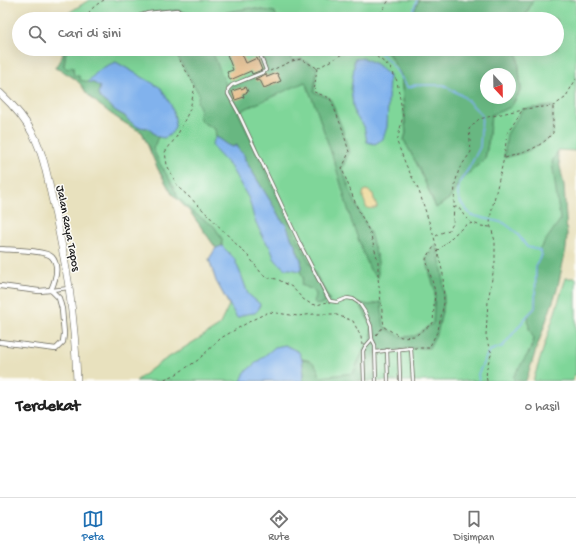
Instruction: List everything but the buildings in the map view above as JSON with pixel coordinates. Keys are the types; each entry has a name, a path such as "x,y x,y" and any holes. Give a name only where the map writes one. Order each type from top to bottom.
{"main road":[{"name":"Jalan Raya Tapos","path":"0,93 23,119 33,134 44,164 59,231 69,288 76,352 77,381"}],"street":[{"path":"0,249 43,253 52,256 56,271 55,280 51,290"},
{"path":"0,286 39,291 51,290 59,298 62,309 64,334 63,342 56,349 0,342"}],"lane":[{"path":"158,12 178,10 181,12"},
{"path":"261,56 266,70 232,85 228,89 228,94 271,180 300,244 330,301 337,302 347,298 353,299 359,303 365,312 371,326 375,352 376,381"},
{"path":"51,290 69,288"},
{"path":"364,381 363,351 372,339"},
{"path":"375,352 411,348 413,381"},
{"path":"399,349 400,381"},
{"path":"387,350 388,381"}],"path":[{"path":"90,12 96,4 104,0"},
{"path":"381,12 389,0"},
{"path":"177,56 195,86 190,109 177,136 165,152 167,165 178,187 249,257 262,274 269,278 277,279 292,287 310,304 317,305 330,301"},
{"path":"317,68 338,56"},
{"path":"376,56 390,67 397,81 403,116 397,142 406,165 419,191 444,274 444,303 438,330 429,348 411,348"},
{"path":"266,70 271,71 292,61 301,59 317,68"},
{"path":"317,68 314,92 330,98 342,128 349,152 342,169 357,207 370,233 378,261 378,278 384,327"},
{"path":"434,237 449,230 452,224 455,184 459,168 471,152 469,129 479,119 523,109 553,106 565,98 576,79"},
{"path":"504,158 535,148 546,141 553,133 553,106"},
{"path":"487,381 486,374 492,352 489,348 486,335 488,301 495,262 495,241 490,226 491,213 504,158 507,134 523,109"},
{"path":"453,209 458,207 467,220 473,224 490,226"},
{"path":"438,252 466,225 473,224"},
{"path":"384,327 401,337 415,336 433,323 435,291 426,258 436,244"},
{"path":"159,381 175,375 198,360 221,338 269,312 298,316 334,314 353,321 361,337 363,351"},
{"path":"372,339 384,327"}],"green space":[{"path":"89,0 419,0 413,12 70,12"},
{"path":"419,0 533,0 527,12 413,12"},
{"path":"533,0 576,0 576,151 558,150 556,188 562,231 542,255 535,303 534,339 529,352 523,381 136,381 158,364 219,326 229,305 216,281 209,259 216,248 191,213 172,194 158,169 142,132 121,121 107,111 88,95 76,80 55,68 62,56 390,56 401,75 406,133 404,140 419,168 436,208 450,198 460,181 485,159 491,114 511,107 513,104 516,104 516,98 521,90 518,56 564,56 564,12 527,12"},
{"path":"250,8 275,12 227,12"},
{"path":"177,10 184,12 158,12"},
{"path":"62,56 65,56 64,66 67,69 72,66 73,67 74,76 79,76 80,80 94,83 100,87 98,93 116,111 125,116 138,127 148,128 158,137 153,149 178,197 194,213 214,226 222,239 222,246 216,248 191,213 172,194 158,169 142,132 121,121 107,111 88,95 76,80 55,68"},
{"path":"177,56 214,56 228,89 232,85 265,71 260,56 290,56 292,61 301,59 317,68 314,92 330,98 342,128 349,152 342,169 357,207 370,233 378,261 378,278 370,270 352,223 336,167 315,105 305,82 238,112 300,244 330,301 317,305 314,302 316,294 313,290 301,285 303,278 300,271 301,260 286,224 281,220 245,160 244,155 237,148 237,145 233,147 216,137 215,129 205,124 199,118 200,108 197,102 199,94"},
{"path":"390,56 518,56 521,89 516,98 516,68 480,68 480,104 513,104 511,107 491,115 485,159 460,181 450,198 436,208 419,168 404,140 406,133 401,75"},
{"path":"553,106 553,133 536,147 504,158 507,134 523,109"},
{"path":"557,152 564,185 567,235 566,249 557,290 526,381 515,381 513,377 531,349 534,339 529,329 528,315 535,307 536,264 542,255 539,250 560,220 552,162"},
{"path":"436,244 443,274 444,303 438,330 429,348 411,348 375,352 376,381 302,381 304,375 302,359 315,364 320,377 353,373 363,351 372,339 371,325 359,303 370,305 381,302 384,327 401,337 415,336 433,323 435,291 426,259"},
{"path":"566,278 576,278 576,375 574,375 573,381 533,381"}],"sand":[{"path":"367,190 373,194 377,207 366,207 363,196 364,191"}],"water":[{"path":"364,58 376,64 389,75 387,127 383,139 375,144 367,142 364,126 355,115 353,106 351,89 354,59"},
{"path":"116,62 161,88 171,105 175,118 175,128 170,135 164,138 158,137 148,128 138,127 100,98 98,94 100,87 94,83 88,82 100,69"},
{"path":"216,137 233,147 237,145 237,148 244,155 245,160 281,220 286,224 301,260 300,271 285,269 274,258 270,247 265,241 254,218 249,199 230,166 215,150 212,144"},
{"path":"222,246 234,258 248,294 260,304 259,309 255,313 246,314 237,318 216,281 209,259 216,248"},
{"path":"285,345 299,352 302,359 304,375 302,381 241,381 245,372 275,347"}],"waterway":[{"path":"413,12 417,0"},
{"path":"384,56 394,67 408,88 415,85 444,85 464,97 482,115 480,147 459,183 458,195 461,203 471,215 504,223 516,232 527,247 539,250 542,255 536,264 535,308 503,346 489,351 478,374 479,381"}]}
